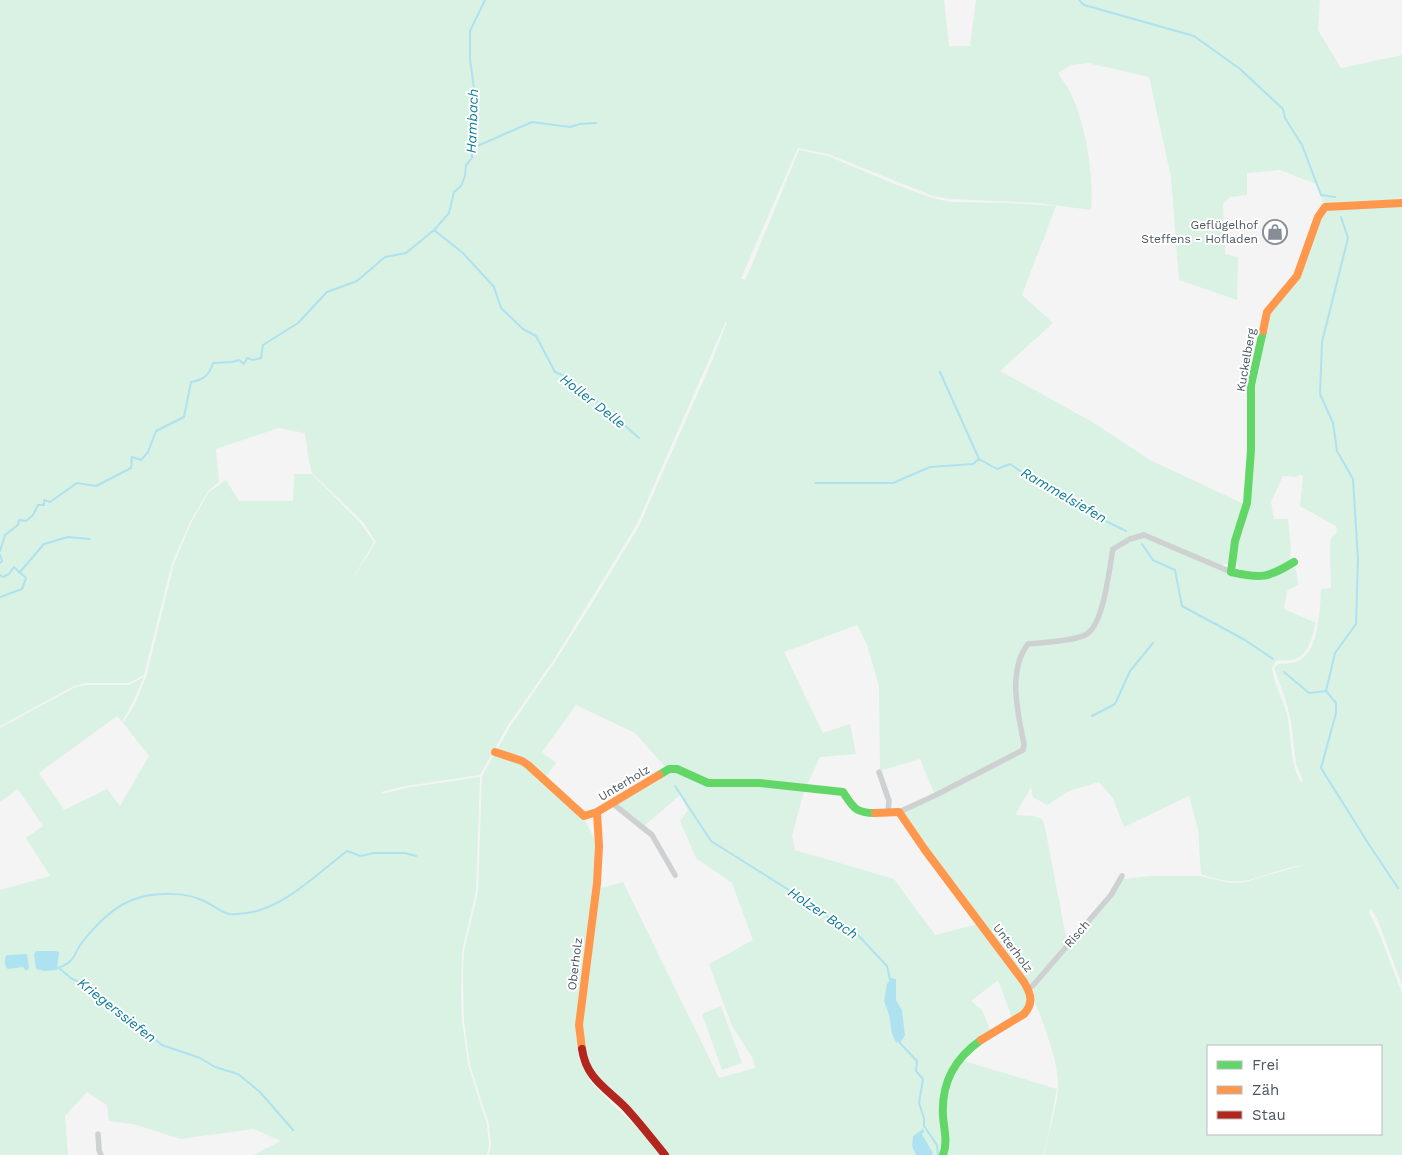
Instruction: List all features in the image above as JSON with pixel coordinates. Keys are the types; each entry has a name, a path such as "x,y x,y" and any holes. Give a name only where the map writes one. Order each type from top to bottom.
{"street":[{"name":"Kuckelberg","path":"1231,572 1235,541 1247,504 1251,450 1250,385 1267,312 1297,276 1318,217 1324,207 1402,203"},
{"path":"899,812 1023,750 1024,744 1016,705 1016,686 1021,653 1028,644 1073,638 1085,635 1092,630 1104,600 1113,550 1130,539 1144,535 1231,572 1249,576 1270,576 1294,562"},
{"path":"495,752 522,761 584,816 597,812"},
{"name":"Unterholz","path":"597,812 669,769 677,769 708,783 760,783 843,792 855,809 864,813 899,812 930,857 1029,988 1030,1006 1024,1015 992,1033 975,1046 959,1059 952,1071 945,1091 943,1112 946,1149 943,1155"},
{"path":"879,772 889,801 888,812"},
{"path":"612,803 652,835 675,874"},
{"name":"Oberholz","path":"597,812 599,846 597,883 578,1025 583,1056 596,1082 624,1107 665,1155"},
{"name":"Risch","path":"1029,988 1107,900 1122,876"},
{"path":"98,1134 101,1155"}],"green space":[{"path":"0,0 944,0 949,46 970,46 976,0 1320,0 1318,30 1341,68 1402,55 1402,200 1324,205 1316,184 1280,170 1247,173 1247,195 1230,197 1223,204 1225,254 1238,257 1237,300 1179,280 1171,177 1149,77 1088,63 1071,65 1058,73 1072,96 1085,137 1090,167 1091,210 1038,203 950,199 933,196 828,154 798,148 741,278 745,280 751,267 799,150 828,156 892,183 932,198 950,202 1056,206 1022,295 1053,323 1000,371 1094,423 1150,460 1246,505 1228,564 1220,565 1188,552 1187,555 1237,577 1248,579 1270,578 1291,567 1295,568 1298,585 1287,591 1284,609 1316,623 1309,645 1302,655 1292,660 1276,661 1272,669 1287,714 1294,766 1301,782 1303,781 1296,764 1291,721 1274,668 1278,664 1298,661 1310,649 1317,629 1321,589 1331,588 1330,547 1331,538 1337,532 1336,526 1300,506 1303,476 1300,474 1296,477 1283,476 1271,502 1274,519 1288,519 1291,548 1290,558 1285,566 1267,575 1249,575 1239,569 1235,559 1236,548 1248,503 1252,450 1251,385 1268,311 1298,276 1319,217 1327,207 1402,202 1402,985 1378,921 1371,908 1369,912 1378,930 1402,993 1402,1155 1045,1155 1057,1099 1058,1080 1054,1056 1033,998 1034,987 1102,908 1124,879 1150,876 1200,876 1229,883 1245,882 1304,865 1247,880 1228,881 1214,878 1201,874 1198,829 1189,796 1124,827 1113,798 1099,782 1069,791 1047,805 1033,797 1031,787 1015,815 1033,816 1042,819 1067,942 1035,981 1030,983 1025,981 900,812 936,796 1023,751 1025,744 1016,704 1022,654 1029,645 1074,640 1086,636 1092,631 1097,623 1104,601 1111,557 1104,599 1092,629 1085,634 1073,637 1028,643 1020,652 1015,685 1015,704 1023,743 1022,749 935,795 920,759 880,771 879,686 867,645 857,625 784,652 823,733 850,724 856,754 820,757 806,787 761,782 707,782 677,768 667,769 635,733 576,705 542,752 556,763 544,779 523,760 497,750 510,727 591,605 639,526 712,361 726,321 637,524 555,658 508,725 480,775 406,786 381,792 382,794 406,788 480,777 476,891 462,951 461,991 462,1021 468,1065 487,1125 489,1144 487,1155 253,1155 281,1141 254,1129 180,1139 133,1124 109,1121 107,1105 87,1092 65,1116 68,1155 0,1155 0,890 50,876 26,838 43,826 18,789 0,802 0,728 74,688 84,685 129,685 144,677 122,722 117,716 39,773 64,810 107,789 120,806 149,756 123,723 135,704 146,677 174,564 192,521 209,492 226,480 239,501 293,501 294,474 312,474 361,524 374,542 349,585 376,542 363,522 312,473 305,433 278,428 216,449 219,482 208,491 191,520 172,563 144,675 129,683 85,683 74,686 0,726"},
{"path":"495,753 522,762 583,817 598,846 578,1026 578,1057 592,1084 665,1155 489,1155 491,1144 489,1124 470,1065 464,1021 463,974 464,951 478,892 482,776"},
{"path":"669,770 676,770 708,784 805,788 792,835 795,850 894,879 935,935 978,924 1026,989 1027,1004 1024,1010 1013,1020 998,980 971,1001 982,1010 991,1032 965,1051 945,1092 942,1155 932,1155 933,1153 922,1134 927,1127 913,1136 912,1146 916,1155 670,1155 596,1081 582,1057 580,1025 598,889 623,882 719,1078 755,1068 753,1059 732,1026 709,964 753,940 732,883 696,858 680,821 688,810 680,795 643,827 614,803","holes":["896,979 896,1000 902,1010 905,1035 901,1042 892,1034 889,1015 884,1001"]},
{"path":"721,1006 742,1063 722,1070 702,1014"},
{"path":"961,1060 1057,1089 1044,1155 945,1155 947,1094 950,1082"}],"water":[{"path":"36,951 59,952 57,970 44,971 36,969 34,954"},
{"path":"27,954 29,968 26,971 23,967 7,968 5,958 7,955"},
{"path":"891,978 896,979 896,1000 902,1010 905,1035 901,1042 896,1042 892,1034 889,1015 884,1001 887,984"},
{"path":"923,1129 925,1131 922,1134 933,1153 932,1155 916,1155 912,1146 913,1136"}],"waterway":[{"name":"Hambach","path":"0,551 5,535 18,525 19,520 26,521 33,515 38,505 44,505 44,500 50,502 77,483 96,486 131,468 132,457 141,460 148,452 156,431 184,417 191,382 205,377 213,363 239,360 244,364 247,358 253,360 261,358 263,345 298,323 327,292 357,281 385,257 406,253 434,230 449,213 454,192 461,186 465,176 466,165 472,158 471,130 475,96 470,59 470,31 485,0"},
{"path":"1079,0 1084,5 1194,36 1240,69 1283,109 1285,118 1302,145 1321,195 1335,197"},
{"path":"473,148 532,122 570,127 596,123"},
{"path":"1341,217 1348,238 1322,342 1320,394 1333,423 1337,451 1353,479 1358,559 1356,624 1335,653 1326,691 1336,703 1336,713 1321,768 1398,888"},
{"name":"Holler Delle","path":"434,230 463,253 494,287 501,308 523,329 536,336 555,372 567,377 575,387 586,392 639,438"},
{"name":"Rammelsiefen","path":"940,372 979,459 997,469 1010,464 1067,500 1126,531"},
{"path":"815,483 893,483 930,467 973,464 979,459"},
{"path":"19,573 44,544 68,537 90,539"},
{"name":"Rammelsiefen","path":"1142,544 1153,560 1175,570 1182,606 1245,640 1273,659"},
{"name":"Hambach","path":"0,555 2,561 0,563"},
{"name":"Hambach","path":"0,575 3,577 9,574 14,567 26,578 22,589 0,597"},
{"path":"1092,716 1115,704 1130,671 1153,643"},
{"name":"Rammelsiefen","path":"1284,672 1309,693 1326,691"},
{"name":"Holzer Bach","path":"675,786 711,841 816,907 841,928 857,934 887,966 890,980"},
{"path":"58,968 68,963 74,957 83,941 105,917 118,907 140,897 159,894 179,894 198,898 230,914 247,913 263,909 293,893 347,851 361,856 374,853 405,853 416,856"},
{"name":"Kriegerssiefen","path":"59,968 72,979 87,985 162,1045 200,1058 215,1067 238,1074 260,1092 293,1130"},
{"name":"Holzer Bach","path":"899,1042 917,1061 916,1071 923,1079 919,1103 924,1118 924,1126 937,1145 938,1155"}],"traffic: fast":[{"path":"1263,331 1251,385 1251,450 1247,503 1235,541 1231,572 1250,576 1264,576 1294,562"},
{"path":"659,775 669,769 677,769 708,783 760,783 843,792 855,808 863,812 875,813"},
{"path":"943,1155 945,1141 943,1104 947,1082 963,1055 981,1040"}],"traffic: slow":[{"path":"1263,331 1267,312 1297,276 1318,217 1325,207 1402,203"},
{"path":"495,752 522,761 528,765 584,816 597,812 659,775"},
{"path":"582,1049 579,1025 597,883 599,846 597,812"},
{"path":"875,813 899,812 925,850 1024,982 1030,998 1027,1010 1024,1014 981,1040"}],"traffic: jam":[{"path":"582,1049 584,1059 592,1075 625,1107 665,1155"}],"place":[{"name":"Geflügelhof Steffens - Hofladen","path":"1275,232"}]}
